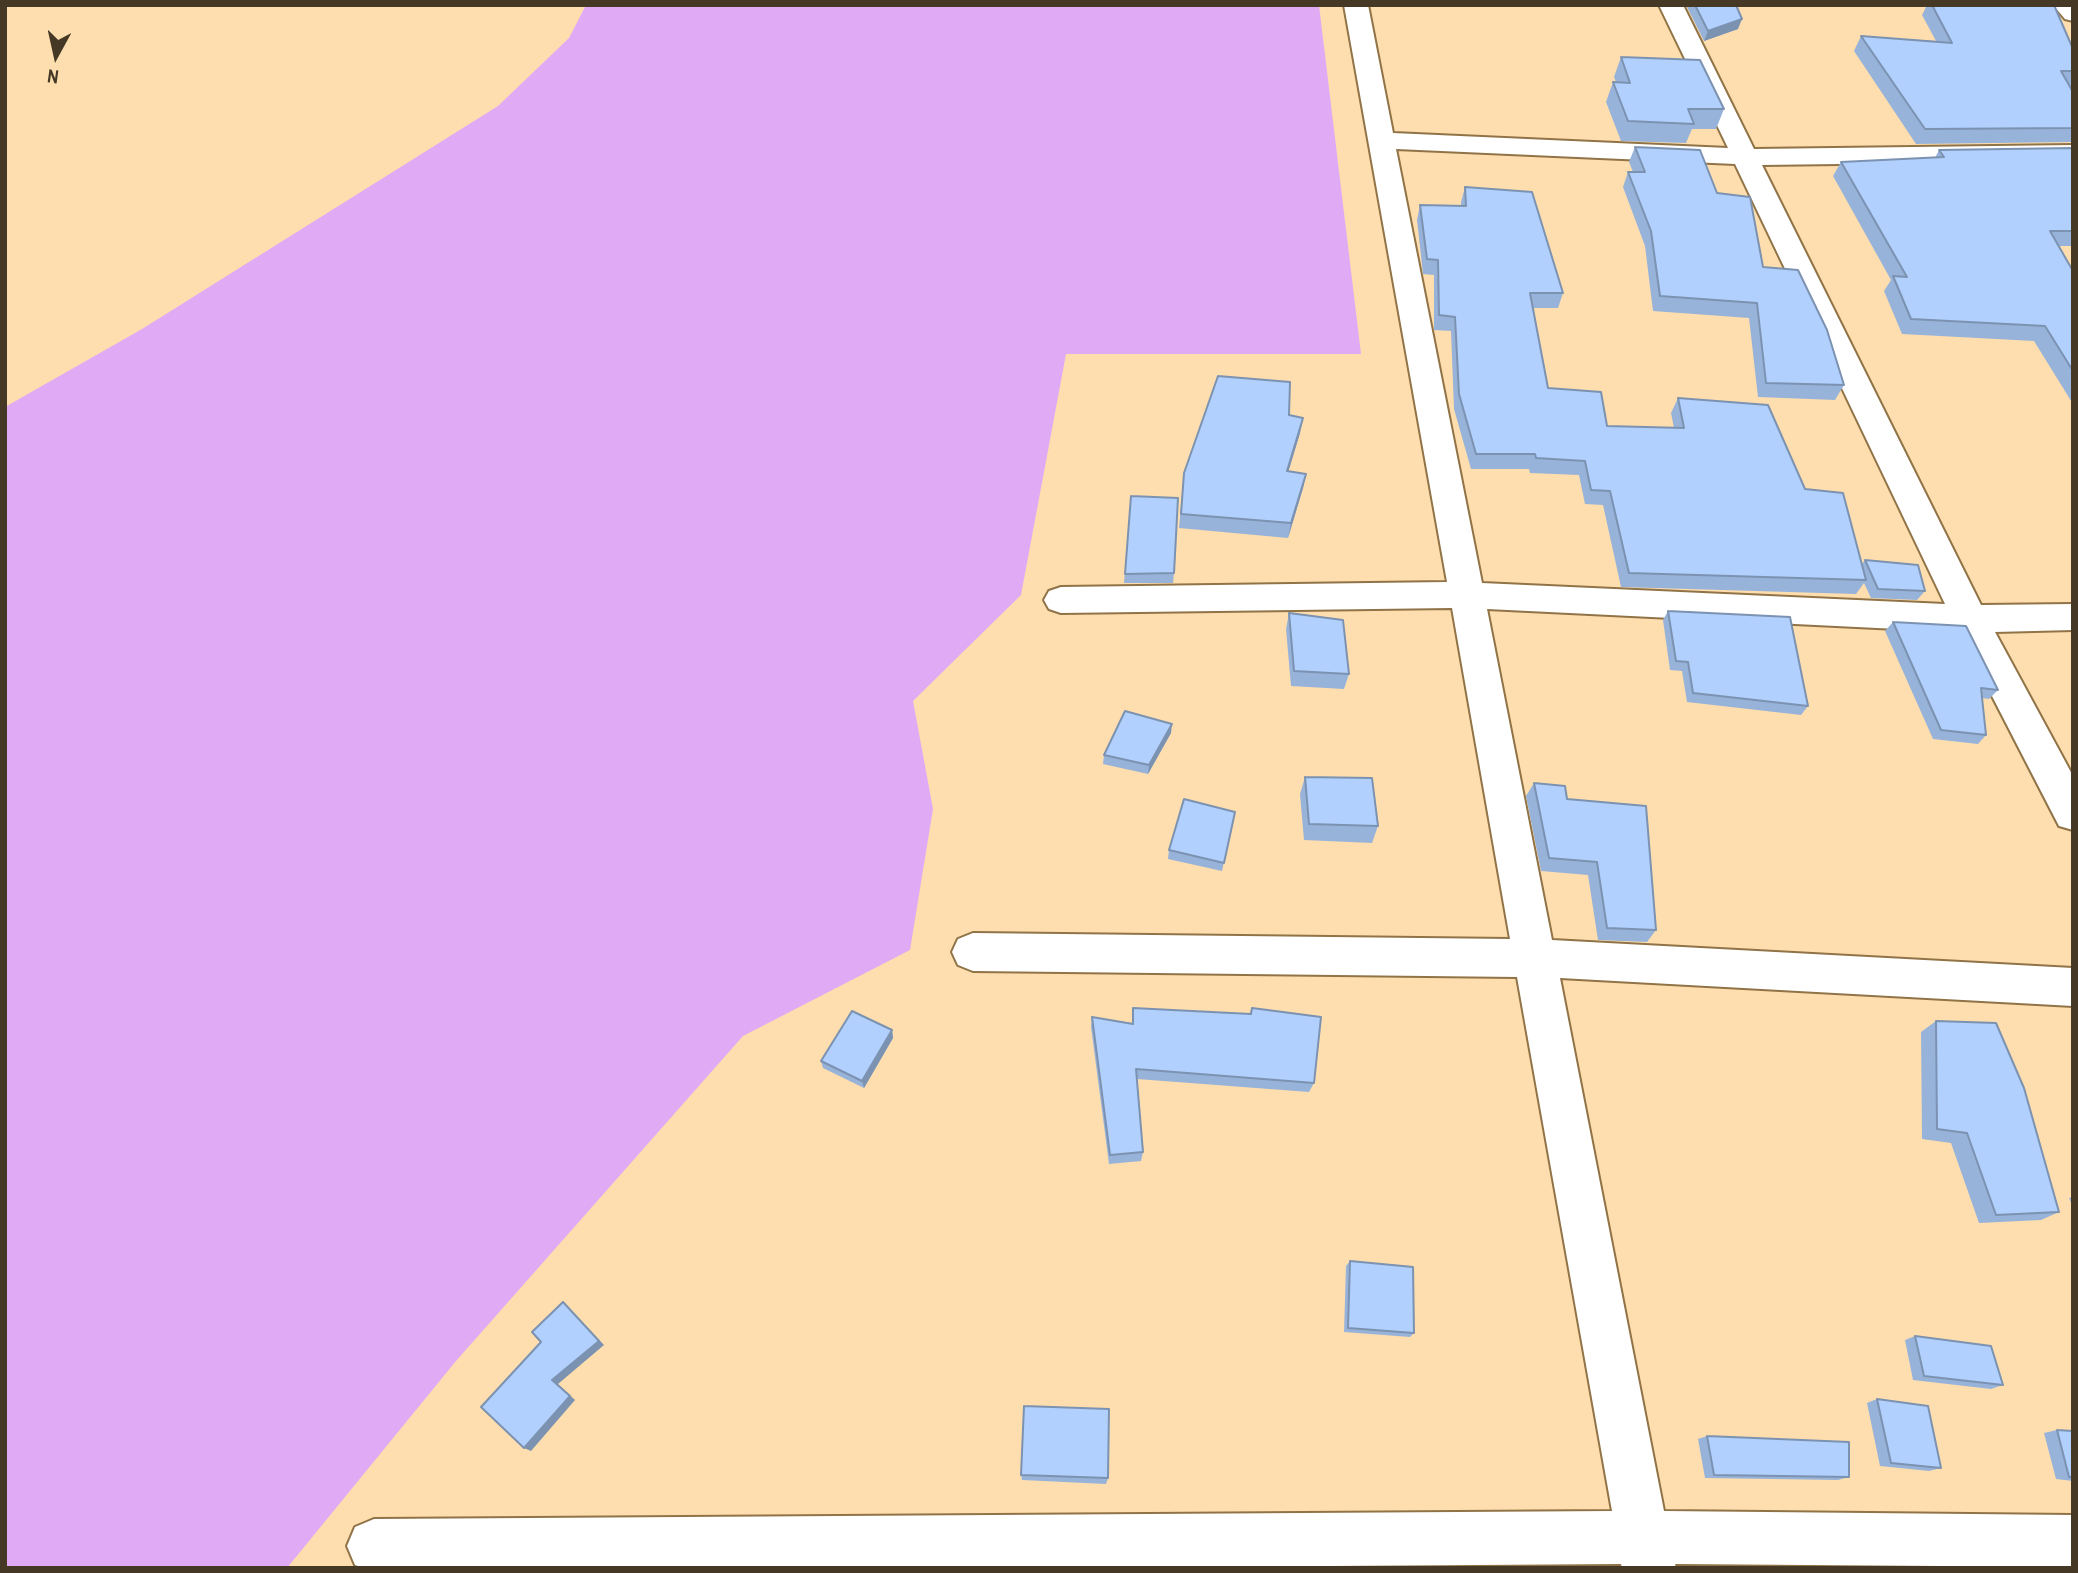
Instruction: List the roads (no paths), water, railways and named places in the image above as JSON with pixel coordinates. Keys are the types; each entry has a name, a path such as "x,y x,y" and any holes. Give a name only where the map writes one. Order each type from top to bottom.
{"street":[{"path":"1356,5 1646,1553"},
{"path":"1671,5 1970,619 2073,814"},
{"path":"2065,5 2073,14"},
{"path":"1382,140 1745,157 2073,153"},
{"path":"1061,600 1467,595 1970,619 2073,617"},
{"path":"973,952 1535,958 2073,987"},
{"path":"374,1546 1646,1553 2073,1541"}]}
